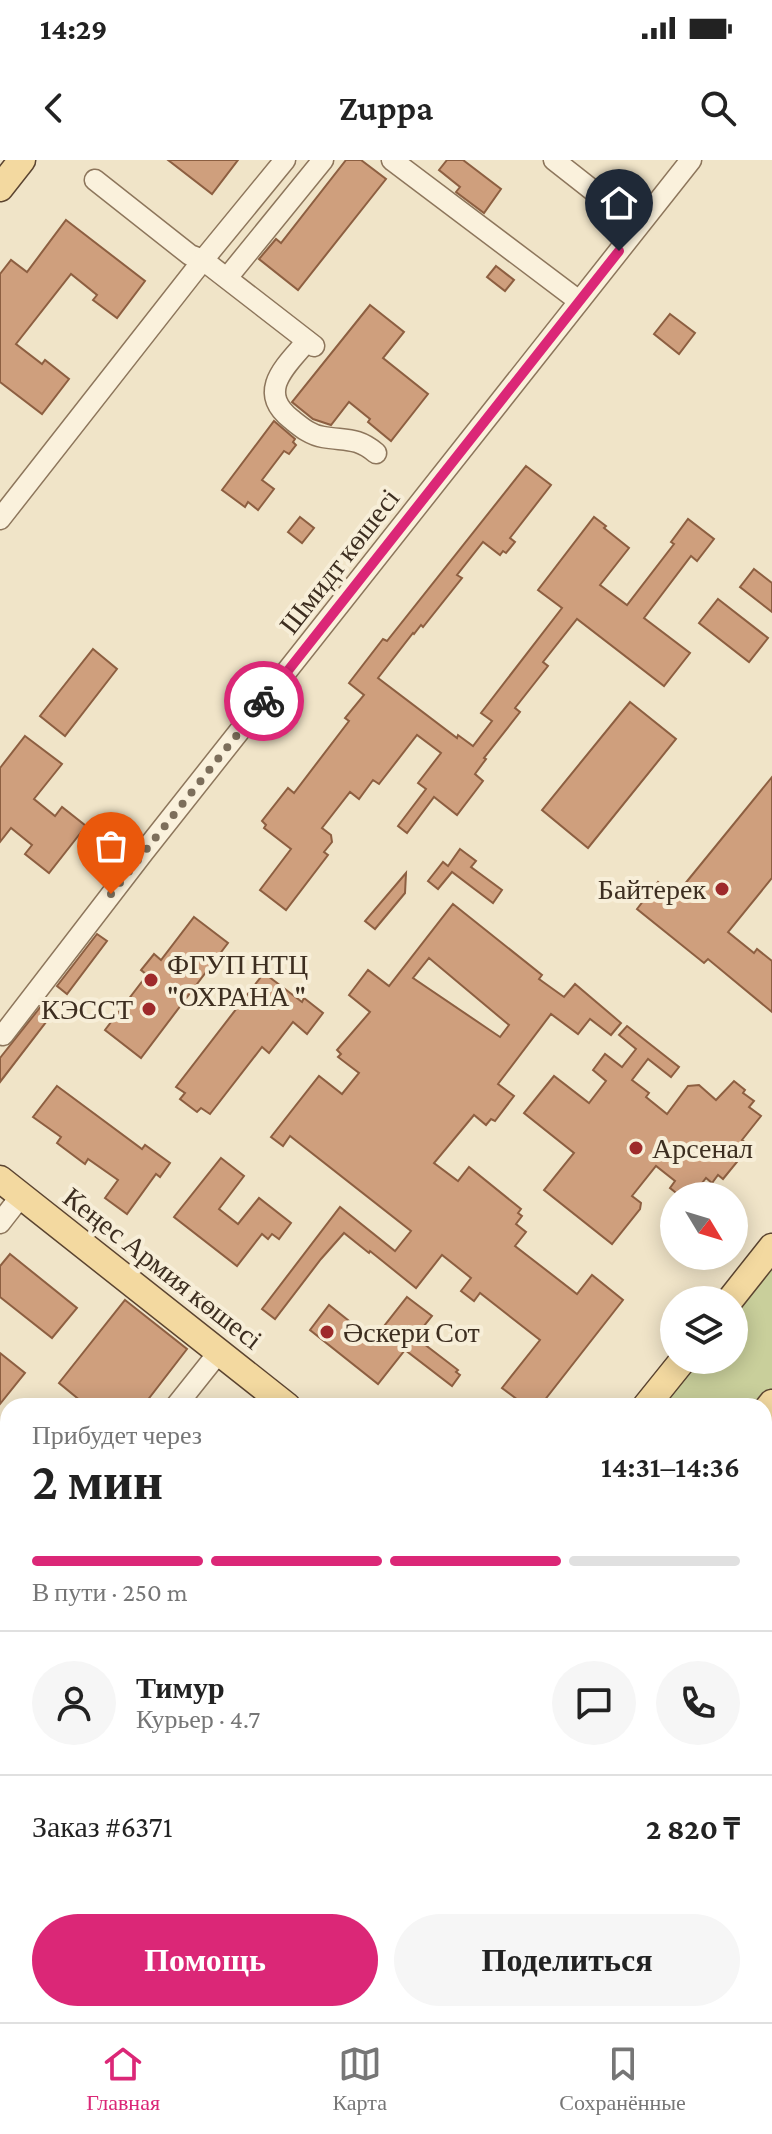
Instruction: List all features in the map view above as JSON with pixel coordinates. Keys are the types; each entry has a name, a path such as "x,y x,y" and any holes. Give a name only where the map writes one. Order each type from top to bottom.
{"main road":[{"path":"0,188 22,160"},
{"name":"Кеңес Армия көшесі","path":"0,1179 277,1398"},
{"path":"741,1286 772,1247"},
{"path":"652,1398 672,1374"}],"street":[{"path":"0,519 285,160"},
{"path":"227,278 323,160"},
{"path":"392,160 579,301"},
{"path":"554,160 638,226"},
{"name":"Шмидт көшесі","path":"1,1034 691,160"},
{"path":"95,180 311,344 276,382 274,397 281,410 310,434 350,439 366,444 376,453"},
{"path":"0,1223 21,1196"},
{"path":"182,1398 219,1352"}],"green space":[{"path":"772,1258 772,1393 768,1398 661,1398 681,1374 748,1374 748,1288"}],"building":[{"path":"168,160 238,160 212,194"},
{"path":"346,160 361,160 386,179 298,290 259,259 276,239 281,243"},
{"path":"447,160 463,160 501,189 484,213 456,192 460,187 439,170"},
{"path":"66,220 145,281 117,318 93,300 97,295 71,274 16,344 42,364 45,360 69,379 42,414 0,382 0,274 11,260 27,272"},
{"path":"496,266 514,280 505,291 487,277"},
{"path":"370,305 404,332 383,358 428,394 391,441 349,402 331,425 313,419 292,402"},
{"path":"670,314 695,333 679,354 654,334"},
{"path":"274,421 295,439 293,442 296,445 289,454 284,451 262,480 274,489 258,510 248,502 245,507 222,490"},
{"path":"526,466 551,485 510,538 515,542 506,553 503,551 500,555 483,542 457,575 462,578 378,678 457,738 458,735 473,746 492,721 481,713 562,608 538,590 594,517 629,548 600,585 627,605 674,544 671,542 688,519 714,539 697,561 691,556 644,618 690,653 664,686 577,619 543,662 548,666 515,708 520,712 484,758 475,774 483,781 457,815 434,797 407,833 398,826 426,789 418,783 441,753 417,735 379,784 373,780 359,799 350,792 322,828 331,835 332,842 324,852 328,855 286,910 260,890 291,849 264,828 266,825 262,821 288,788 294,793 349,721 345,718 364,695 349,683 383,639 387,641"},
{"path":"300,517 314,528 302,543 288,532"},
{"path":"754,569 772,583 772,612 740,587"},
{"path":"718,599 768,638 749,662 699,623"},
{"path":"93,649 117,669 65,736 40,716"},
{"path":"630,702 676,739 588,848 542,810"},
{"path":"25,736 62,764 34,799 55,816 62,807 86,826 49,873 25,854 32,845 11,828 0,842 0,768"},
{"name":"Байтерек","path":"772,777 772,878 728,932 754,953 757,949 772,961 772,1012 708,959 704,963 637,909 658,882 675,896"},
{"path":"460,849 476,861 471,867 502,890 493,903 452,872 438,889 428,881 443,862 448,866"},
{"path":"406,873 405,893 375,929 365,921"},
{"path":"453,904 542,975 539,979 564,997 575,984 621,1023 611,1035 590,1019 578,1034 551,1014 498,1084 514,1096 495,1121 491,1119 486,1125 474,1115 434,1163 458,1181 469,1167 521,1209 518,1213 522,1216 516,1224 526,1232 515,1246 577,1294 592,1275 623,1300 546,1398 515,1398 502,1388 540,1340 480,1293 474,1301 461,1291 471,1278 442,1255 416,1288 344,1233 275,1319 262,1309 340,1207 395,1251 411,1231 290,1136 283,1146 271,1137 319,1076 342,1094 359,1073 338,1057 341,1054 337,1050 370,1012 349,995 368,970 389,986","holes":["429,958 509,1025 500,1037 413,978"]},
{"path":"194,917 228,943 141,1058 105,1030 147,975 141,970 154,954 161,960"},
{"path":"97,934 107,941 67,994 57,986"},
{"path":"264,973 302,1002 304,998 323,1013 307,1034 293,1022 269,1053 262,1047 210,1114 201,1108 197,1112 180,1099 185,1093 176,1087"},
{"path":"42,1005 53,1013 0,1082 0,1058"},
{"name":"Арсенал","path":"627,1026 679,1067 671,1077 648,1059 632,1080 649,1093 646,1097 667,1114 688,1086 699,1085 716,1100 734,1081 754,1101 749,1107 761,1116 742,1140 750,1146 723,1179 718,1175 713,1182 706,1178 703,1182 674,1182 656,1166 632,1196 641,1203 640,1209 612,1244 544,1190 574,1153 524,1113 554,1076 589,1103 606,1081 593,1070 605,1054 622,1067 636,1049 619,1035"},
{"path":"57,1086 142,1149 145,1145 170,1163 160,1177 156,1174 127,1214 105,1198 118,1180 88,1159 85,1164 57,1143 61,1137 33,1117"},
{"path":"221,1158 244,1176 219,1209 238,1224 259,1198 291,1223 279,1239 272,1234 268,1239 262,1234 237,1266 174,1217"},
{"path":"10,1254 77,1308 52,1338 0,1297 0,1266"},
{"path":"407,1297 432,1316 415,1337 458,1370 456,1372 460,1375 452,1386 405,1350 378,1384 310,1330 329,1305 373,1340"},
{"path":"125,1300 187,1349 149,1398 77,1398 59,1383"},
{"path":"0,1353 25,1373 5,1398 0,1398"}],"way so far":[{"path":"111,894 264,701"}],"place":[{"name":"Байтерек","path":"722,889"},
{"name":"ФГУП НТЦ \"ОХРАНА \"","path":"151,980"},
{"name":"КЭССТ","path":"149,1009"},
{"name":"Арсенал","path":"636,1148"},
{"name":"Әскери Сот","path":"327,1332"}],"route":[{"path":"264,701 619,251"}]}
